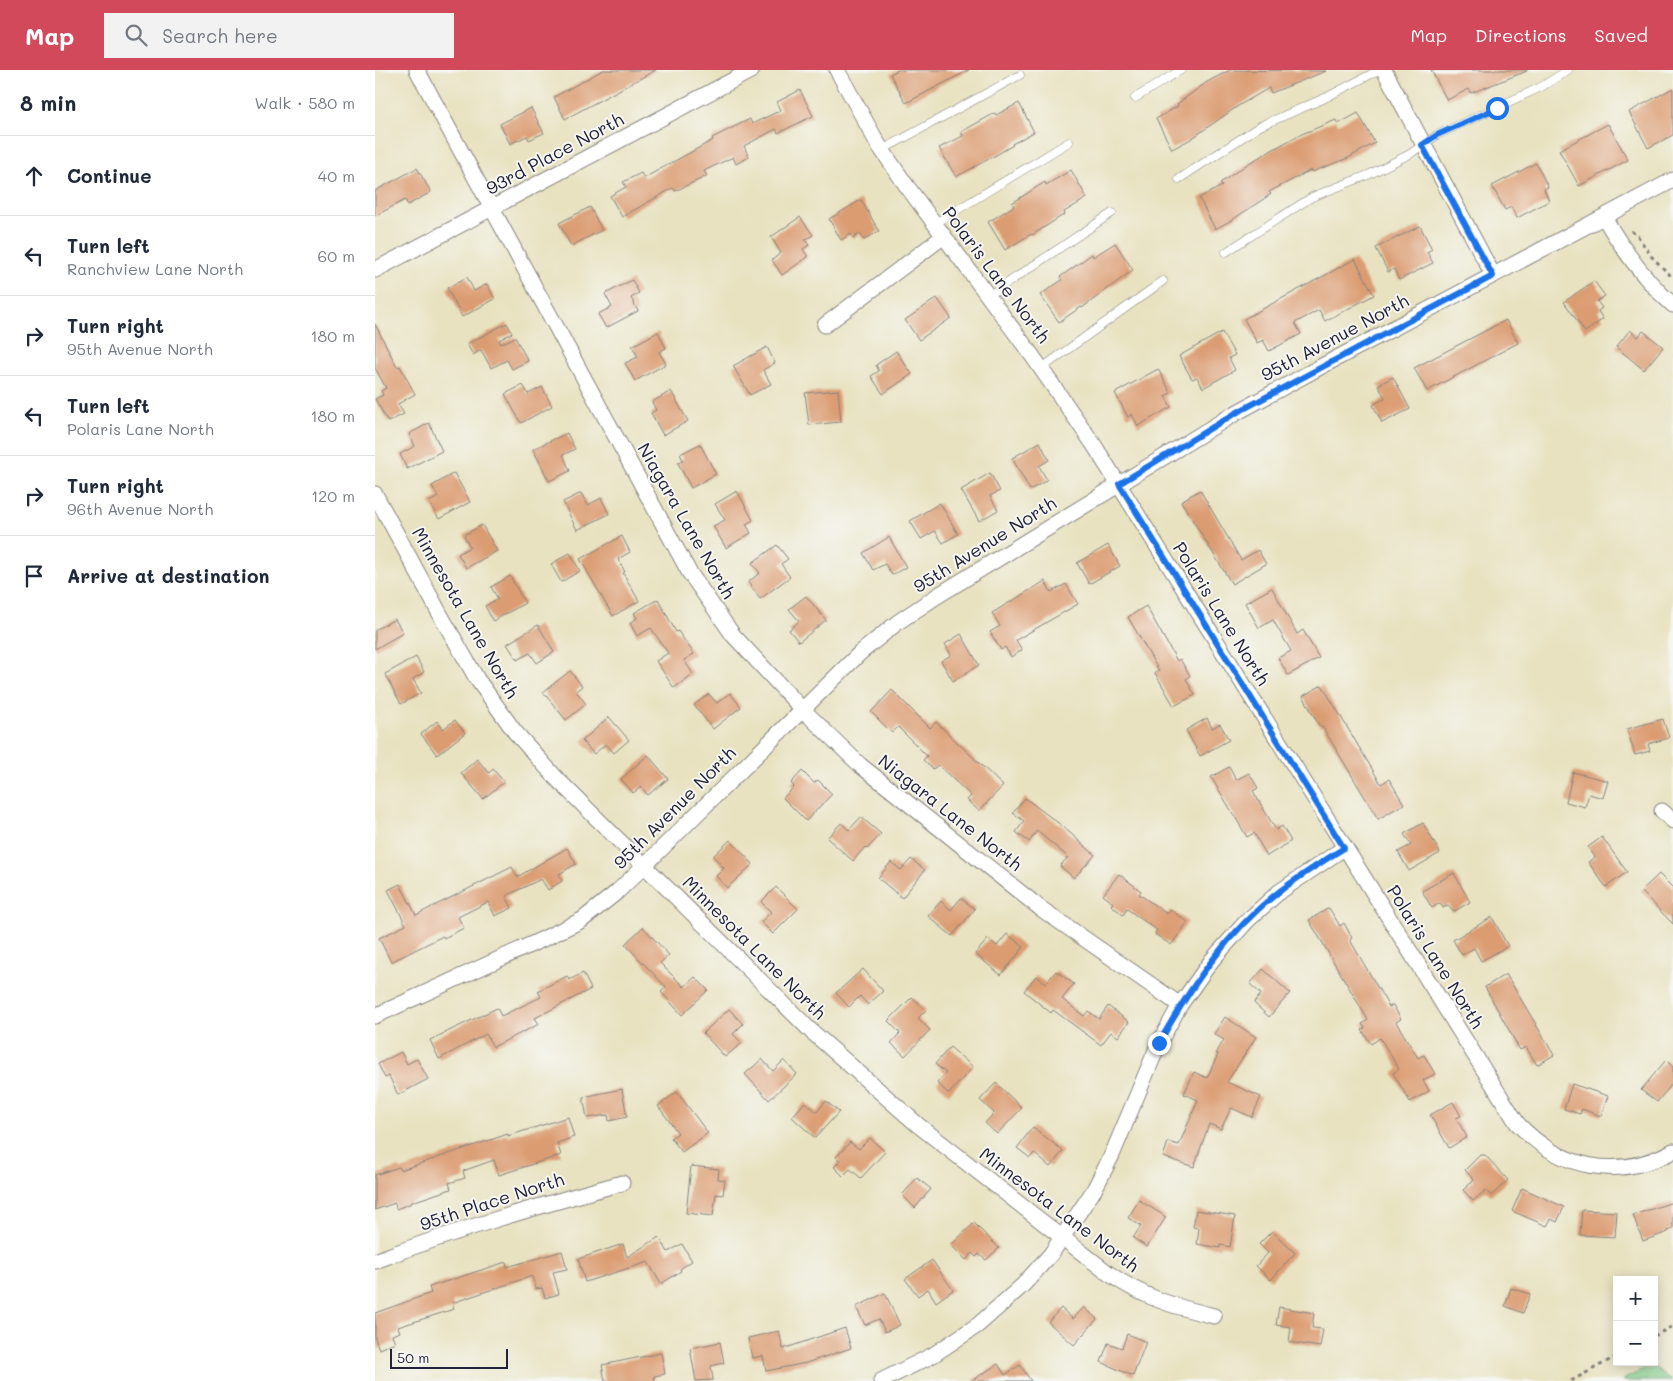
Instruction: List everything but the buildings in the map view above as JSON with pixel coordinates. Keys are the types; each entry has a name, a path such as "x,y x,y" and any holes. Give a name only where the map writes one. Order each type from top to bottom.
{"street":[{"name":"Niagara Lane North","path":"417,70 689,572 733,635 802,709 860,766 1040,908 1180,1005"},
{"name":"93rd Place North","path":"375,270 752,70"},
{"name":"Polaris Lane North","path":"837,70 882,150 934,224 1042,368 1089,437 1517,1123 1555,1155 1580,1164 1601,1168 1623,1168 1643,1164 1659,1159 1673,1151"},
{"path":"1384,70 1493,276"},
{"name":"95th Avenue North","path":"375,1016 581,920 617,892 860,653 898,622 937,596 1234,414 1673,180"},
{"path":"1604,217 1639,272 1656,291 1673,304"},
{"path":"825,324 944,236"},
{"name":"Minnesota Lane North","path":"375,494 477,679 515,732 557,779 810,1030 918,1125 1061,1238 1129,1288 1154,1300 1214,1316"},
{"path":"881,1381 933,1355 978,1325 1023,1285 1051,1254 1094,1190 1112,1155 1139,1086 1159,1043 1180,1005 1212,960 1247,921 1279,892 1344,848"},
{"name":"95th Place North","path":"375,1261 507,1216 622,1183"}],"lane":[{"path":"1135,98 1181,70"},
{"path":"1179,179 1260,126 1325,98 1379,70"},
{"path":"1226,252 1312,197 1368,175 1410,154 1437,135 1541,87 1568,70"},
{"path":"882,150 1020,75"},
{"path":"934,224 1069,142"},
{"path":"988,296 1112,213"},
{"path":"1042,368 1163,281"}],"path":[{"path":"1623,229 1631,230 1637,235 1652,257 1673,278"},
{"path":"1658,1334 1673,1326"},
{"path":"1571,1381 1613,1358"}],"green space":[{"path":"1656,1368 1672,1381 1624,1381 1624,1379 1643,1370"}],"route":[{"path":"1159,1043 1180,1005 1212,960 1247,921 1279,892 1344,848 1119,484 1234,414 1493,276 1422,145 1437,135 1497,108"}]}
